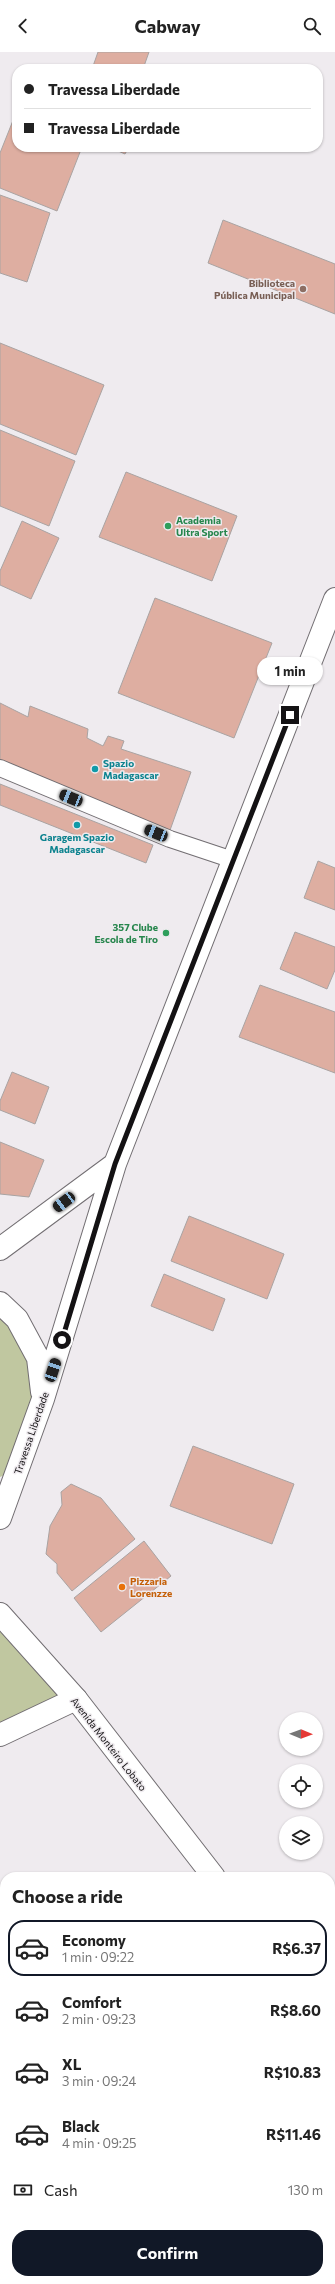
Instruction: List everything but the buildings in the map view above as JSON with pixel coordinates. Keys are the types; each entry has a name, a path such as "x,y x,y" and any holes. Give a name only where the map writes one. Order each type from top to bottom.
{"street":[{"name":"Travessa Liberdade","path":"0,1518 10,1473 43,1399 115,1164 335,599"},
{"path":"0,1249 115,1164"},
{"path":"0,1303 17,1319 38,1358 43,1399"},
{"name":"Avenida Monteiro Lobato","path":"0,1614 76,1699 210,1872"},
{"path":"0,1735 76,1699"}],"lane":[{"path":"0,768 170,839 234,860"}],"green space":[{"path":"0,1303 17,1319 43,1399 19,1468 0,1477"},
{"path":"0,1614 76,1699 0,1736"}],"place":[{"name":"Biblioteca Pública Municipal","path":"303,289"},
{"name":"Academia Ultra Sport","path":"168,526"},
{"name":"Spazio Madagascar","path":"95,769"},
{"name":"Garagem Spazio Madagascar","path":"77,825"},
{"name":"357 Clube Escola de Tiro","path":"166,933"},
{"name":"Pizzaria Lorenzze","path":"122,1587"}],"route":[{"path":"62,1340 115,1164 290,715"}]}
